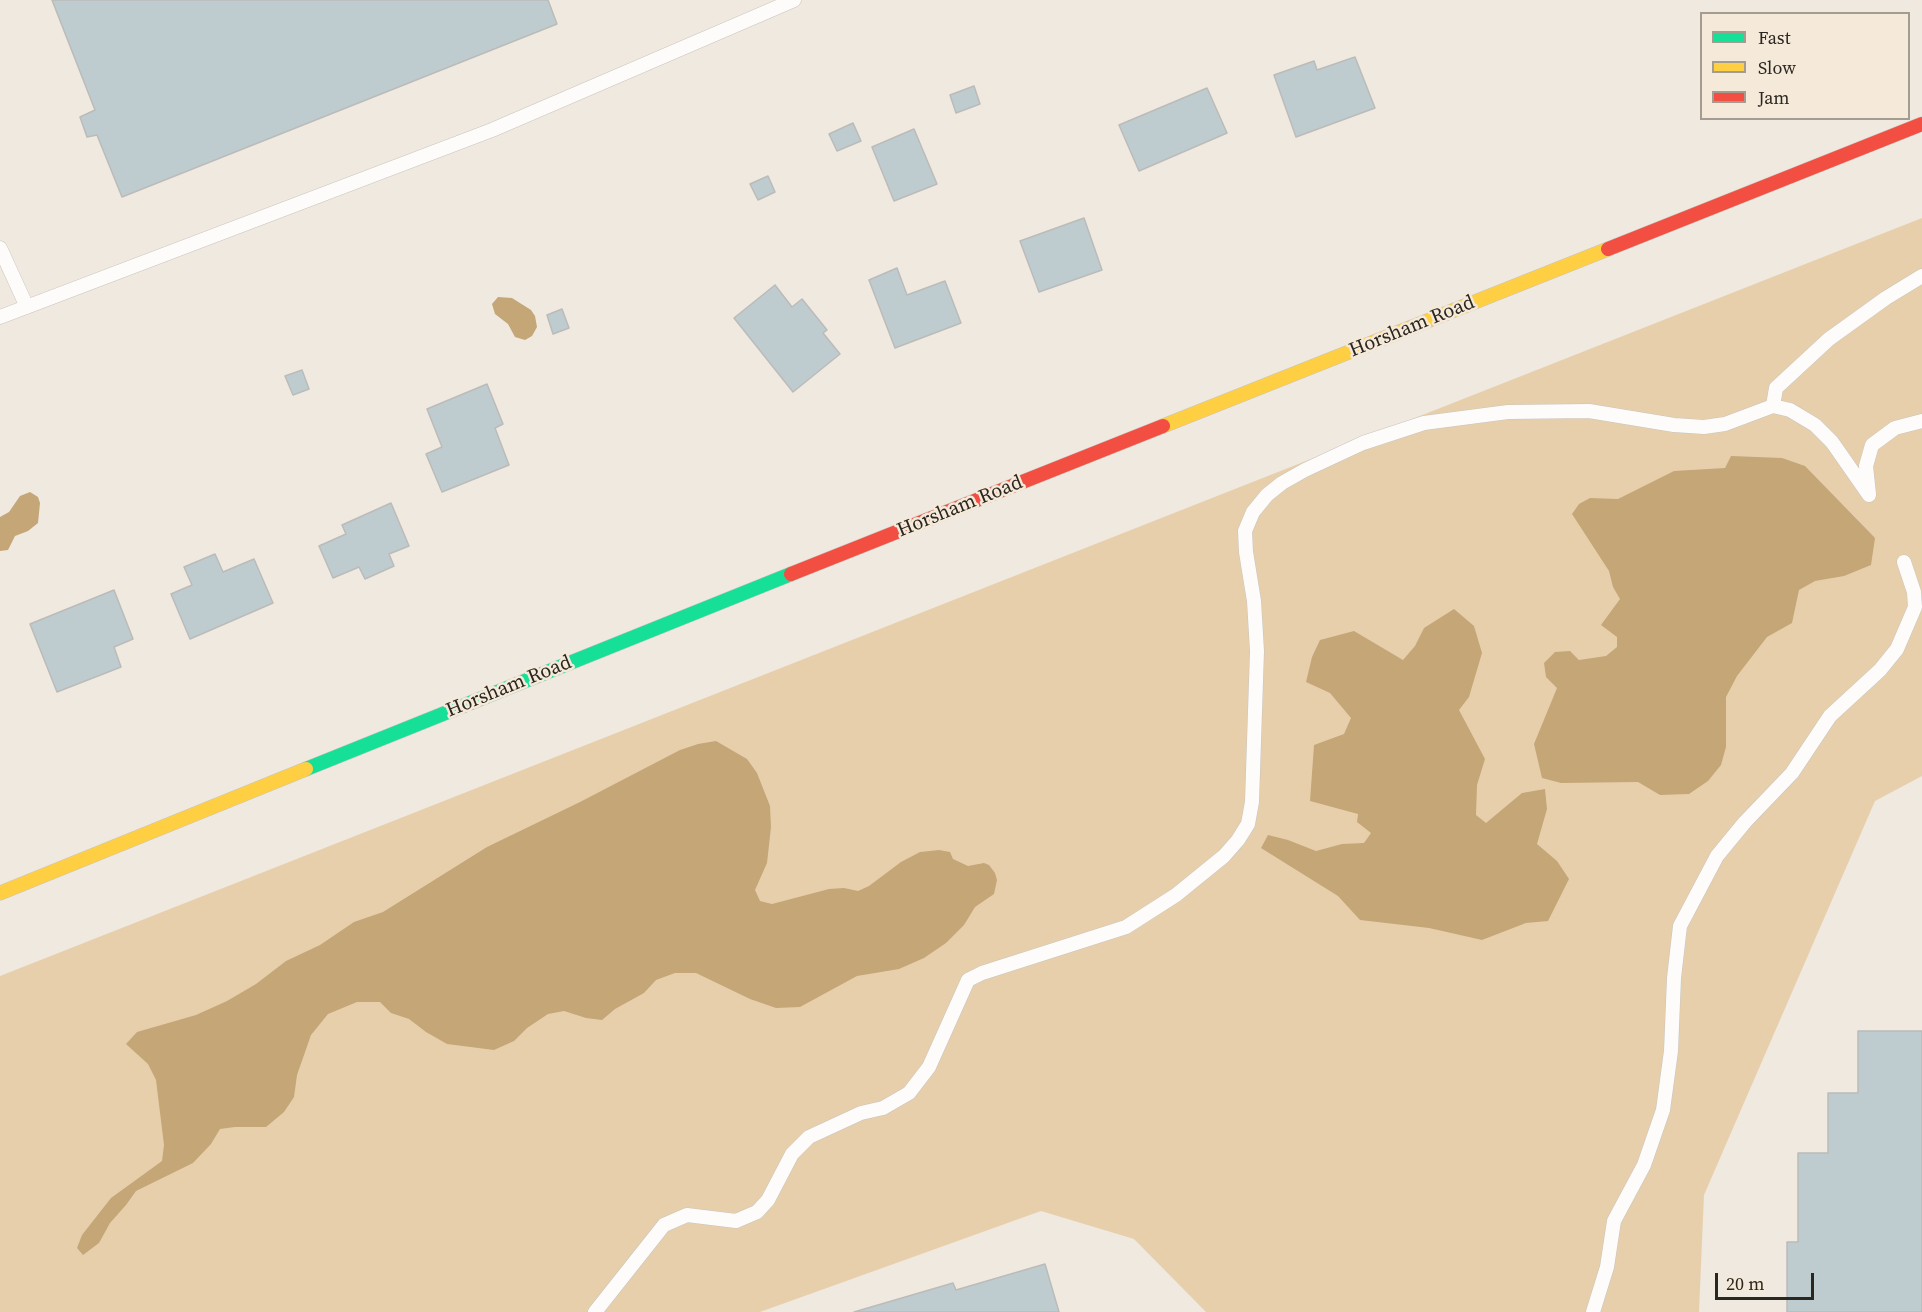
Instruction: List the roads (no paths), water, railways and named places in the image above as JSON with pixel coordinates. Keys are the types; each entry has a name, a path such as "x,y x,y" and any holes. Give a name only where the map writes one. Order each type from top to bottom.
{"main road":[{"name":"Horsham Road","path":"0,893 648,631 1922,124"}],"lane":[{"path":"0,317 492,130 794,0"},
{"path":"0,248 27,306"},
{"path":"1773,406 1776,388 1829,339 1886,298 1922,276"},
{"path":"595,1312 664,1225 687,1215 736,1221 756,1212 768,1200 792,1155 809,1137 861,1113 883,1108 909,1093 929,1067 968,980 982,973 1126,927 1176,895 1224,856 1238,840 1248,824 1252,802 1257,651 1254,601 1245,531 1253,512 1267,495 1305,470 1327,459 1363,443 1424,423 1508,412 1589,411 1674,425 1704,427 1725,424 1773,406 1790,410 1815,425 1832,442 1869,495 1866,466 1872,445 1895,428 1922,421"},
{"path":"1593,1312 1607,1268 1614,1221 1644,1165 1663,1110 1671,1051 1674,978 1680,926 1717,856 1791,773 1830,716 1880,670 1897,649 1915,607 1914,592 1904,562"}]}
